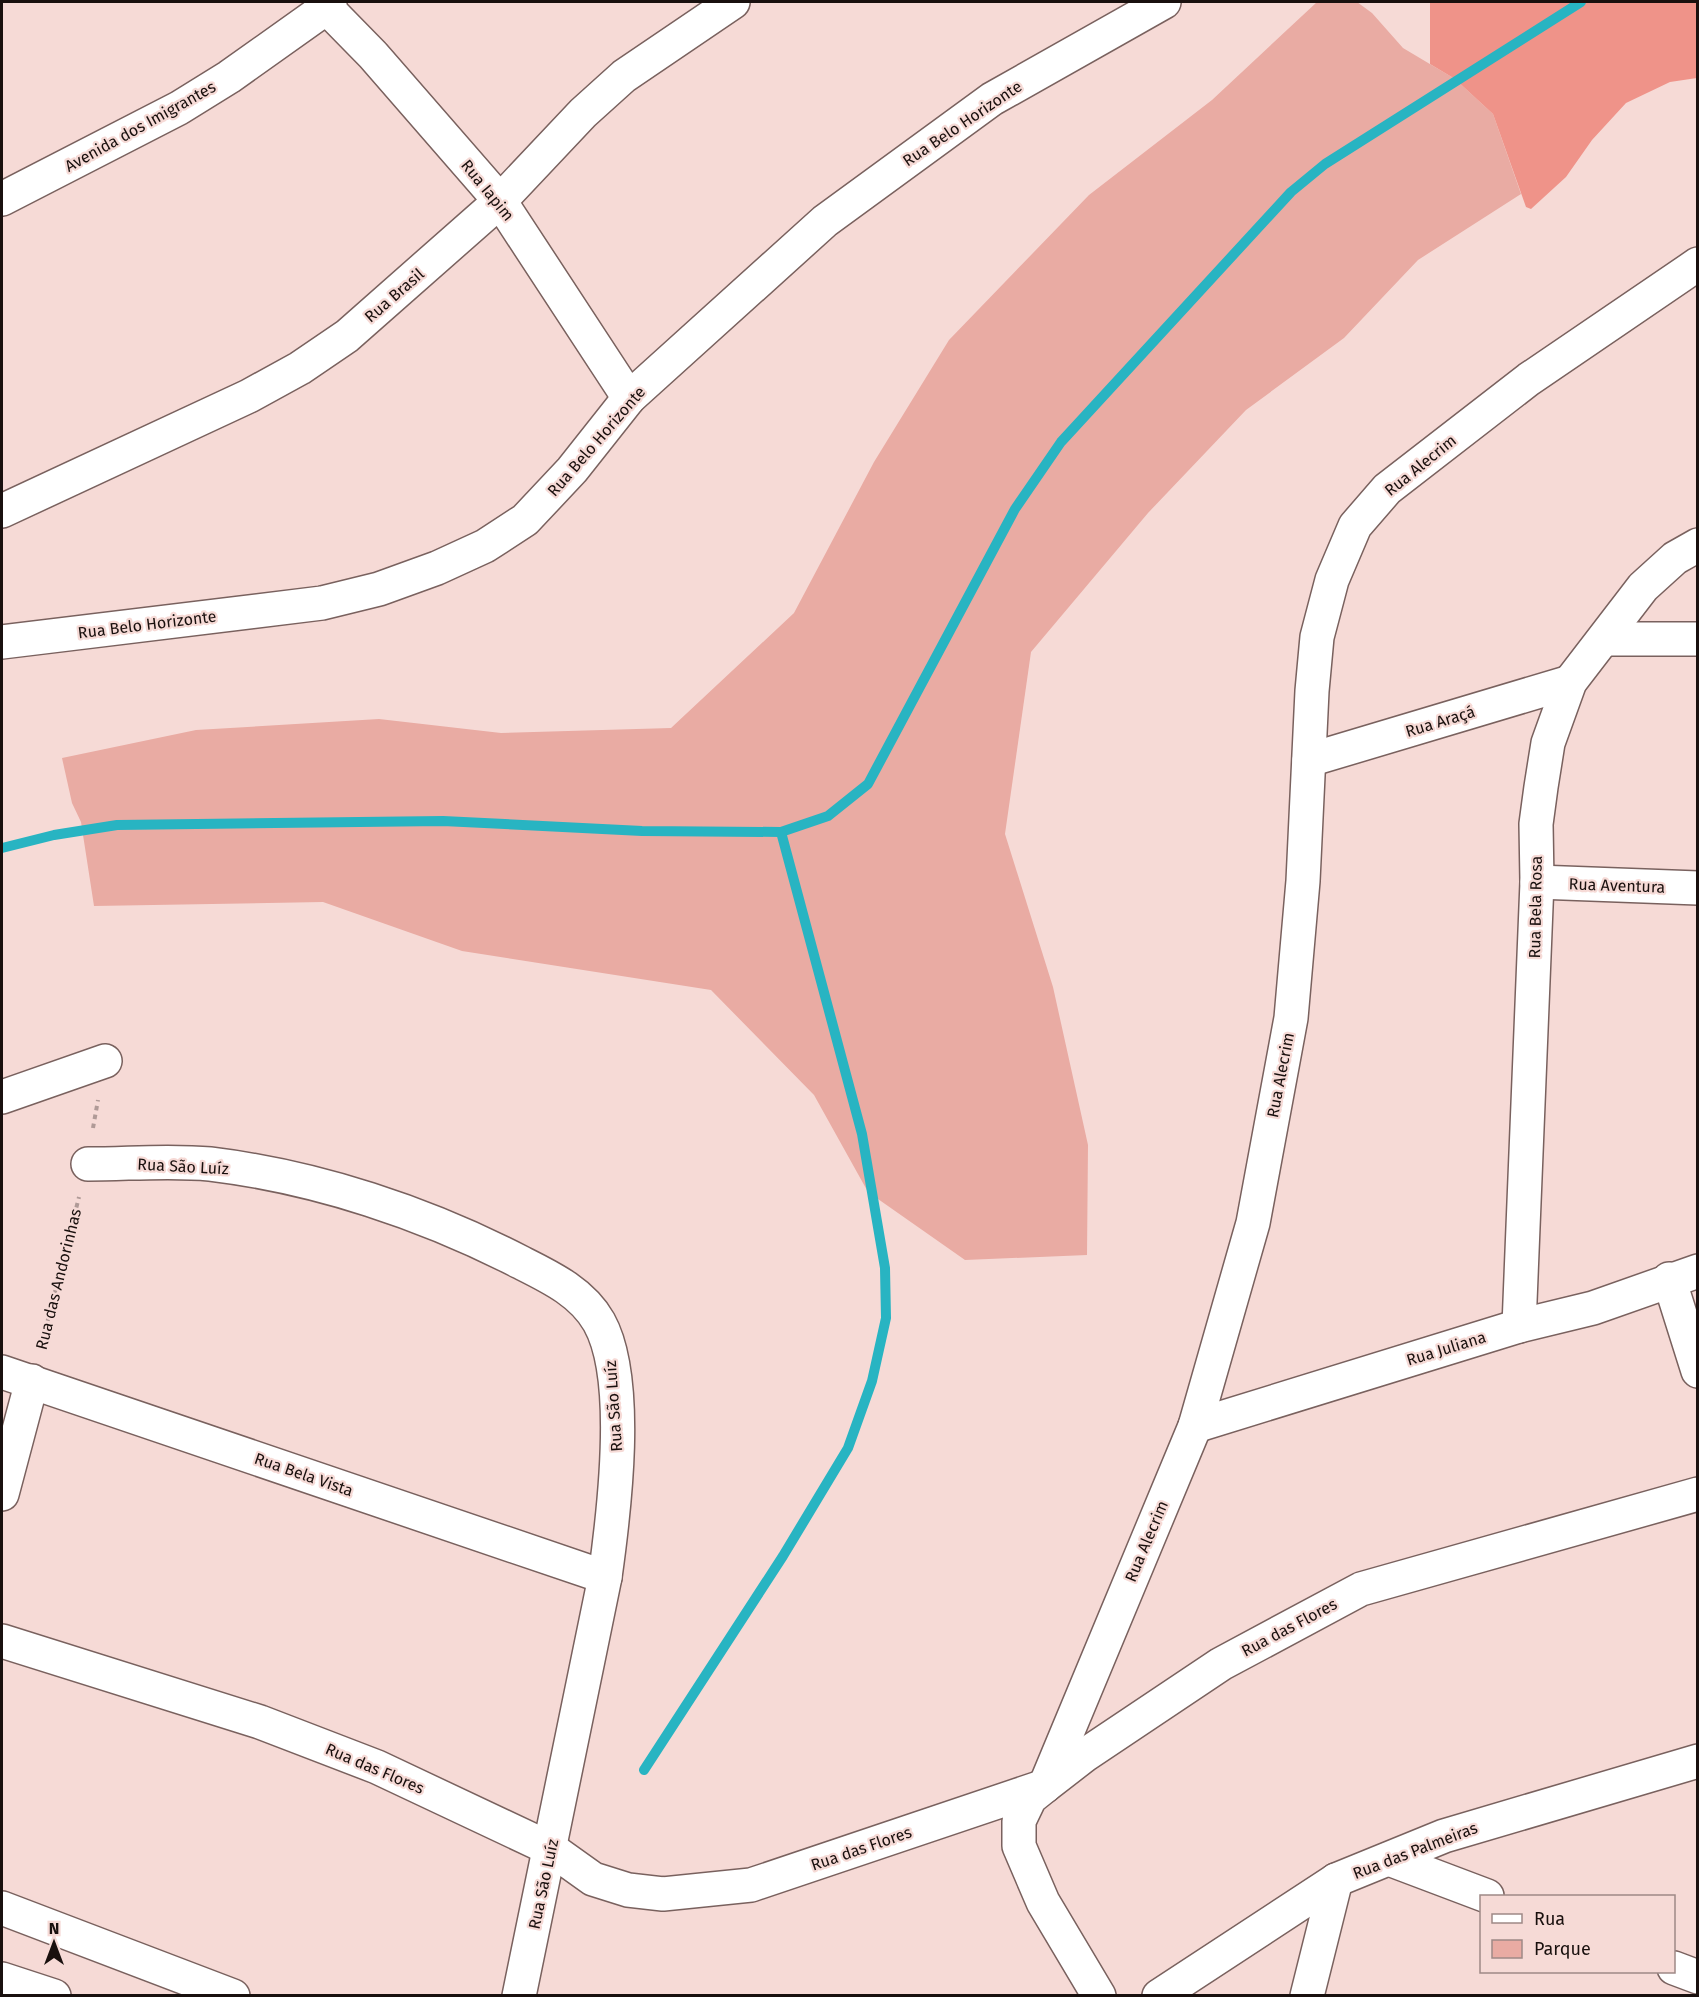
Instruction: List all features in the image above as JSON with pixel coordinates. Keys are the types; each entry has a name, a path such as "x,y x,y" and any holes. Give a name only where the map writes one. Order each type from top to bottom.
{"street":[{"name":"Rua Brasil","path":"2,510 249,396 300,368 347,336 500,201 582,113 624,76 733,2"},
{"name":"Rua Belo Horizonte","path":"2,642 322,603 380,589 437,568 485,546 525,520 572,470 630,398 825,221 992,99 1164,2"},
{"name":"Rua Iapim","path":"326,4 500,201 630,398"},
{"name":"Avenida dos Imigrantes","path":"2,200 179,108 229,77 326,4"},
{"name":"Rua Alecrim","path":"1099,1995 1043,1902 1019,1846 1019,1821 1030,1798 1045,1786 1195,1426 1253,1223 1291,1018 1299,944 1312,691 1317,637 1332,580 1355,526 1387,489 1529,379 1698,264"},
{"name":"Rua Bela Rosa","path":"1519,1326 1537,882 1536,824 1548,743 1570,682 1643,588 1675,558 1698,545"},
{"path":"1605,639 1698,639"},
{"name":"Rua Araçá","path":"1310,760 1570,682"},
{"name":"Rua Aventura","path":"1537,882 1698,888"},
{"path":"2,1097 105,1061"},
{"name":"Rua São Luíz","path":"88,1164 209,1164 278,1176 371,1200 474,1238 560,1283 582,1301 598,1321 608,1344 614,1369 617,1463 614,1512 605,1577 551,1849 519,1995"},
{"path":"1683,1275 1698,1371"},
{"name":"Rua Juliana","path":"1195,1426 1519,1326 1593,1308 1683,1275"},
{"path":"2,1494 17,1377"},
{"name":"Rua Bela Vista","path":"17,1377 605,1577"},
{"name":"Rua das Flores","path":"2,1641 260,1722 377,1767 551,1849 593,1879 628,1890 663,1894 751,1885 1045,1786 1085,1755 1221,1664 1361,1589 1698,1494"},
{"name":"Rua das Palmeiras","path":"1159,1995 1336,1880 1444,1836 1698,1761"},
{"path":"1389,1859 1484,1895"},
{"path":"1307,1995 1336,1880"},
{"path":"2,1908 233,1995"},
{"path":"1675,1968 1698,1977"},
{"path":"2,1979 54,1995"}],"path":[{"name":"Rua das Andorinhas","path":"17,1377 88,1164 105,1061"}],"green space":[{"path":"1317,2 1357,2 1372,13 1403,48 1455,79 1493,114 1521,194 1418,260 1344,338 1246,410 1148,513 1031,652 1005,834 1053,987 1088,1145 1087,1255 965,1260 868,1192 814,1095 711,990 462,951 323,902 94,906 81,822 72,803 62,758 196,730 379,719 501,733 671,728 794,613 874,462 949,340 1089,195 1212,100"}],"shaded area":[{"path":"1430,2 1697,2 1697,78 1670,82 1626,103 1592,140 1566,177 1531,209 1526,207 1493,114 1455,79 1430,64"}],"waterway":[{"path":"2,848 54,835 117,825 443,821 642,831 781,832 828,816 868,784 1015,509 1061,442 1291,192 1325,164 1581,2"},
{"path":"644,1770 783,1556 848,1448 872,1381 886,1318 885,1268 862,1134 781,832"}]}
